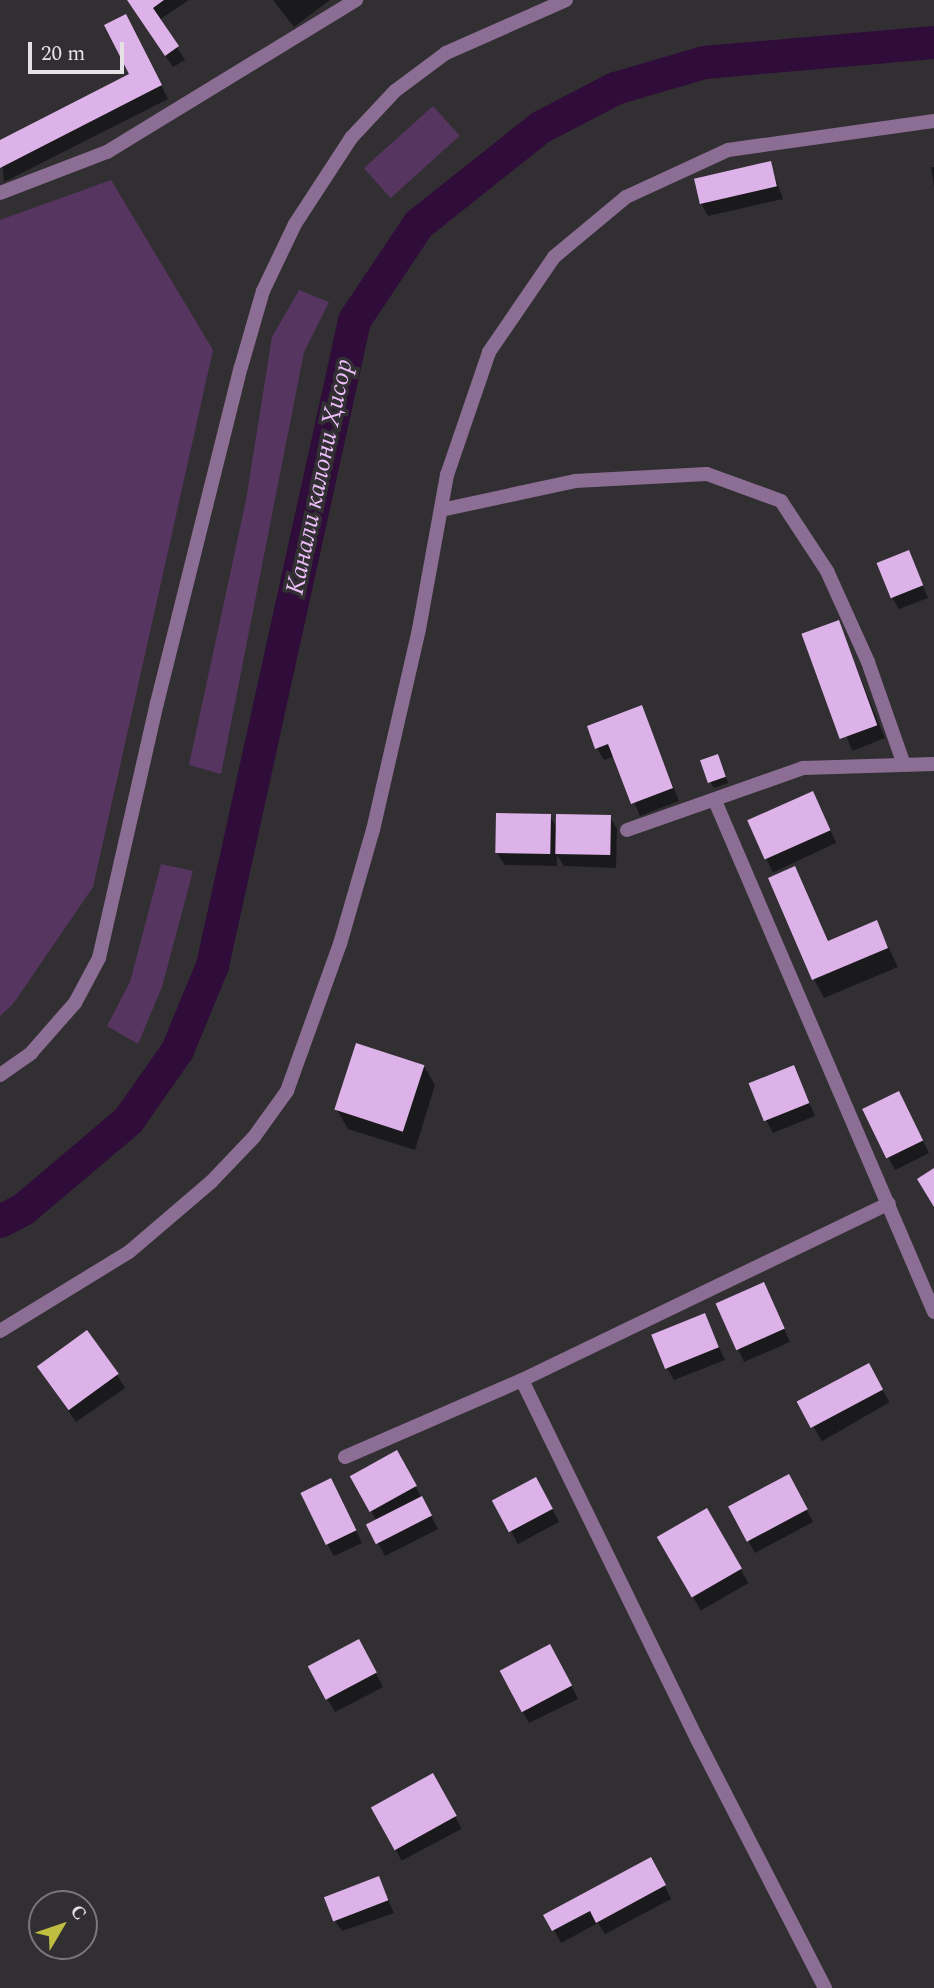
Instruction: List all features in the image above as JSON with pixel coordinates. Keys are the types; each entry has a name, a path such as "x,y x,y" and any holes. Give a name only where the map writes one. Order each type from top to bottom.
{"street":[{"path":"0,1075 31,1054 75,1003 99,958 156,703 241,367 263,291 295,224 351,138 395,91 446,53 566,0"},
{"path":"0,193 107,152 353,1"},
{"path":"0,1331 129,1252 211,1182 254,1137 287,1091 340,944 373,830 447,475 489,352 554,257 626,197 728,150 934,121"},
{"path":"441,510 576,481 707,474 781,501 827,571 868,662 904,765"},
{"path":"627,830 803,768 934,764"},
{"path":"715,801 934,1312"},
{"path":"345,1457 522,1380 889,1203"},
{"path":"522,1380 697,1739 825,1988"}],"shaded area":[{"path":"433,106 460,136 391,198 364,168"},
{"path":"111,180 213,350 93,887 13,1004 0,1016 0,220"},
{"path":"299,290 329,302 304,352 221,774 189,765 246,500 272,337"},
{"path":"161,864 193,871 162,987 138,1044 107,1026 130,982"}],"building":[{"path":"127,0 164,0 153,8 179,46 165,56"},
{"path":"126,14 162,85 0,168 0,140 129,74 104,25"},
{"path":"771,161 777,186 700,204 694,179"},
{"path":"909,550 923,585 891,598 877,563"},
{"path":"839,620 877,725 840,739 801,634"},
{"path":"642,705 673,788 631,804 608,744 595,749 587,726"},
{"path":"718,754 726,777 708,783 700,760"},
{"path":"813,791 830,830 765,860 747,820"},
{"path":"496,813 551,814 550,854 495,853"},
{"path":"556,814 611,815 610,855 555,854"},
{"path":"795,866 828,941 877,920 888,948 812,980 768,878"},
{"path":"356,1043 424,1065 403,1132 334,1110"},
{"path":"794,1065 809,1103 764,1121 749,1083"},
{"path":"899,1091 923,1140 886,1158 862,1109"},
{"path":"934,1168 934,1207 917,1179"},
{"path":"764,1282 785,1329 736,1350 716,1304"},
{"path":"705,1313 719,1347 665,1369 651,1335"},
{"path":"87,1330 119,1374 69,1410 37,1366"},
{"path":"869,1363 883,1389 811,1428 797,1401"},
{"path":"397,1450 417,1486 370,1512 350,1476"},
{"path":"789,1474 808,1509 747,1542 728,1506"},
{"path":"536,1477 553,1509 509,1532 492,1500"},
{"path":"331,1478 356,1530 326,1545 300,1493"},
{"path":"422,1496 432,1516 376,1544 366,1525"},
{"path":"707,1508 742,1569 692,1598 657,1537"},
{"path":"359,1639 377,1673 326,1700 308,1666"},
{"path":"550,1644 572,1685 522,1712 500,1671"},
{"path":"433,1773 457,1816 395,1850 371,1807"},
{"path":"651,1857 666,1885 596,1923 590,1911 552,1931 543,1915"},
{"path":"379,1876 388,1900 333,1921 324,1897"}],"waterway":[{"name":"Канали калони Ҳисор","path":"0,1221 24,1208 128,1120 177,1050 212,965 354,320 418,224 540,127 615,88 704,62 934,42"}]}
